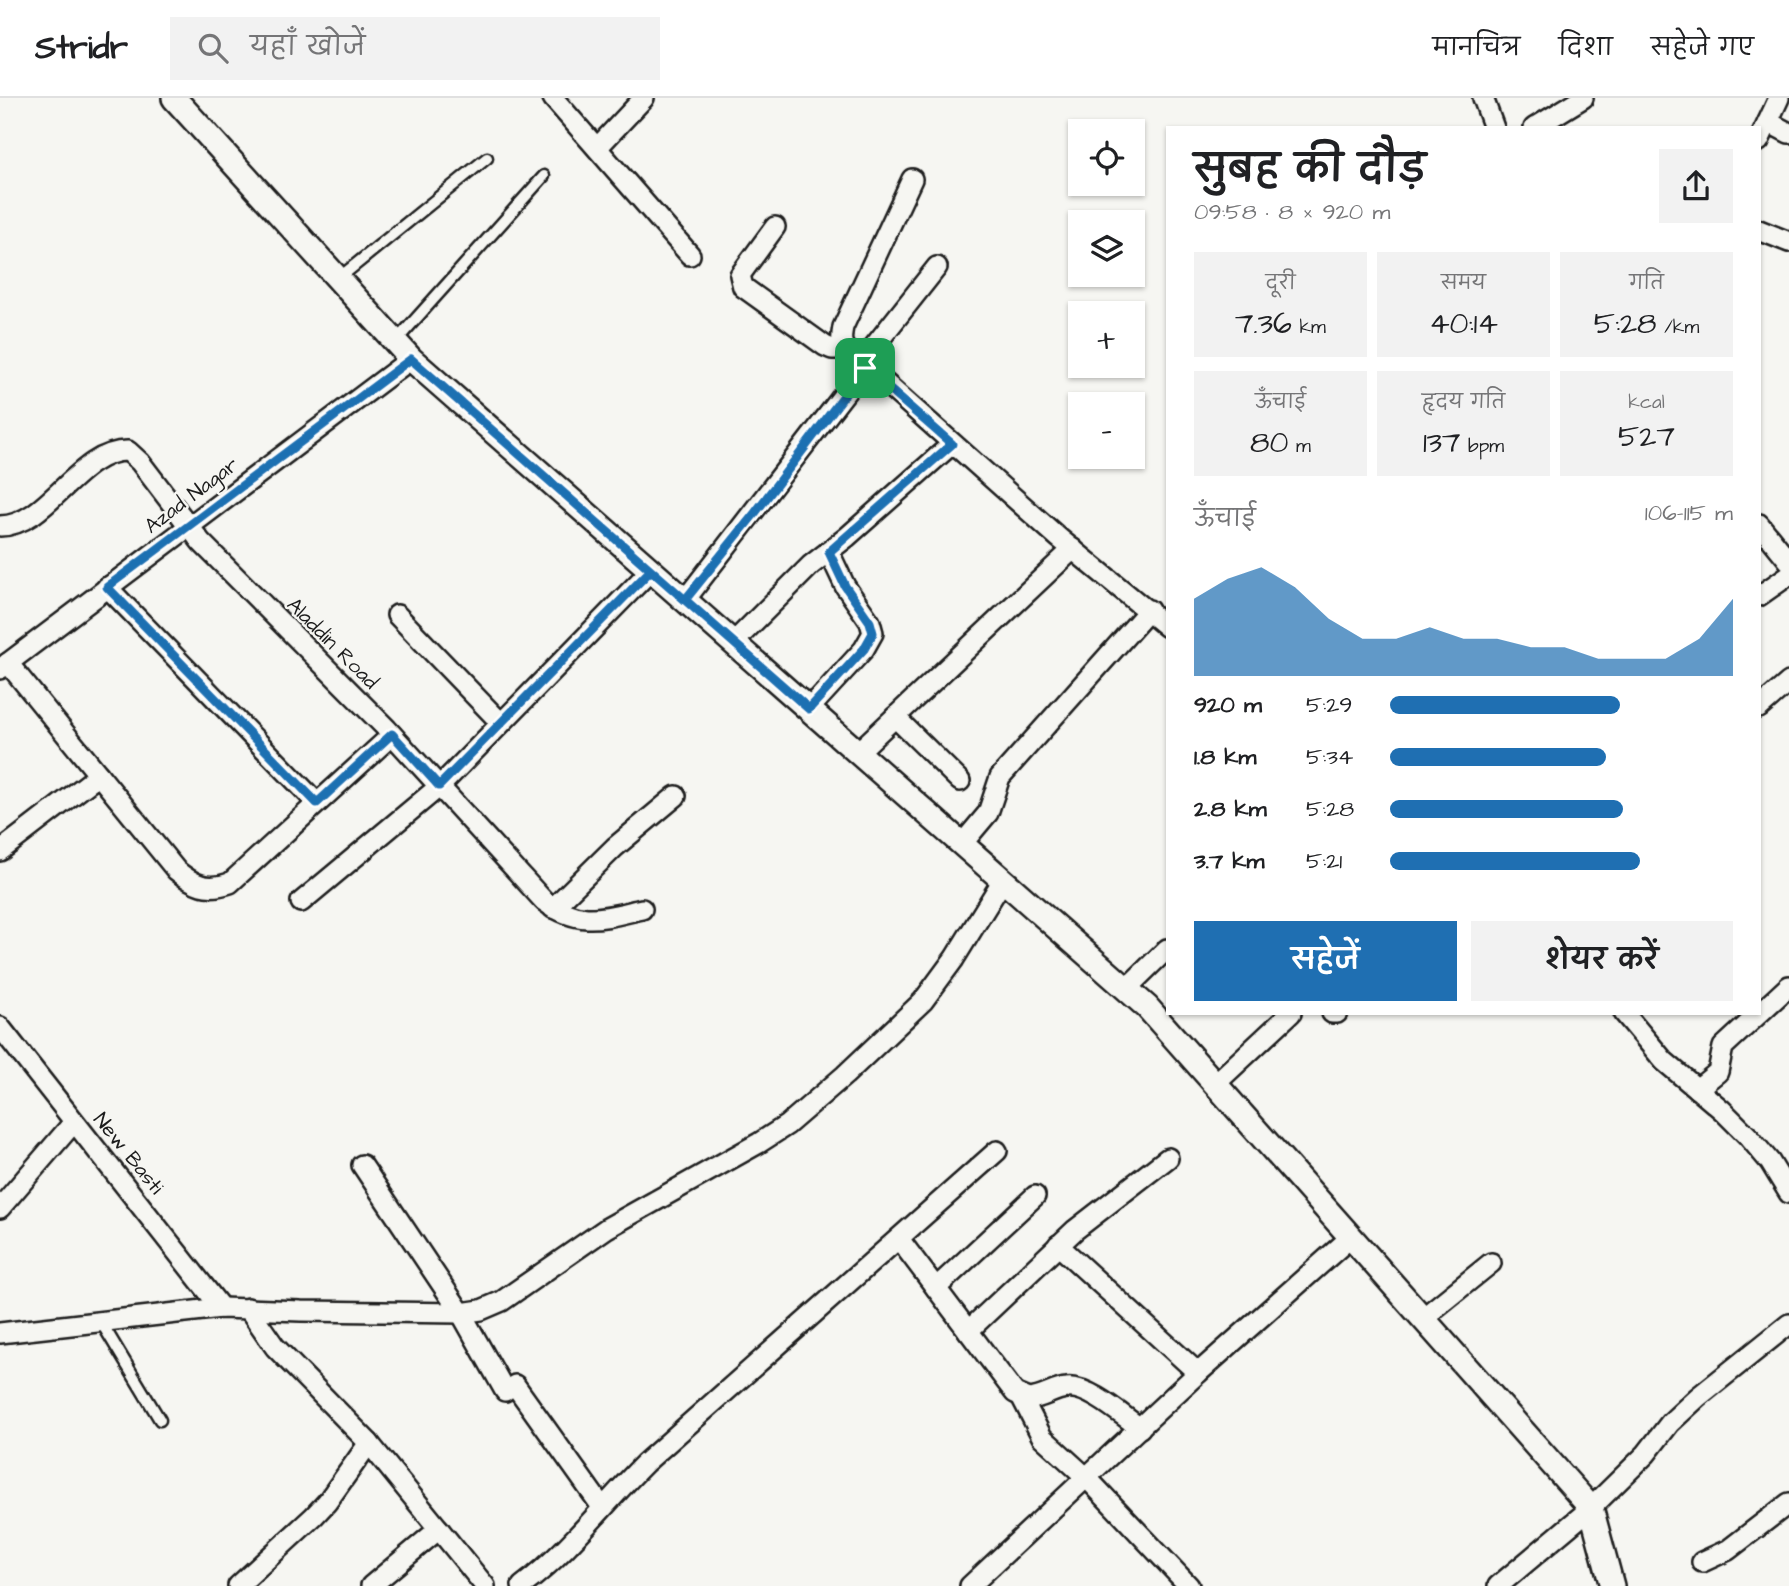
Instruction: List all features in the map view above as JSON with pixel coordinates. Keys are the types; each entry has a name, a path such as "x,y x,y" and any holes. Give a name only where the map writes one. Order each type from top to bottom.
{"street":[{"path":"174,98 411,359 1147,1007 1591,1508 1612,1586"},
{"path":"553,98 690,255"},
{"path":"597,148 644,98"},
{"path":"1483,98 1493,126"},
{"path":"1537,126 1583,98"},
{"path":"1761,137 1779,98"},
{"path":"1768,122 1789,133"},
{"path":"912,179 844,327 841,343 844,349 1073,549 1166,625"},
{"path":"775,226 740,275 743,287 825,346 844,349"},
{"path":"1761,231 1789,242"},
{"path":"685,600 755,513 937,267"},
{"name":"Azad Nagar","path":"4,666 411,359"},
{"path":"733,643 796,579 952,444"},
{"name":"Aladdin Road","path":"0,526 13,526 27,517 100,457 116,450 128,451 140,462 216,558 392,734 528,885 553,908 564,914 593,920 642,909"},
{"path":"1761,526 1789,561"},
{"path":"858,752 1073,549"},
{"path":"809,709 864,649 873,633 870,622 845,586 829,552"},
{"path":"301,902 439,786 651,570"},
{"path":"1761,595 1789,575"},
{"path":"107,587 317,803"},
{"path":"962,844 988,813 1000,777 1149,610"},
{"path":"397,615 501,723"},
{"path":"4,666 99,775 176,870 188,881 202,887 216,888 230,883 392,734"},
{"path":"1761,706 1789,682"},
{"path":"895,717 960,781"},
{"path":"0,851 99,775"},
{"path":"553,908 608,853 676,796"},
{"path":"0,1332 221,1308 461,1312 481,1310 502,1301 607,1228 759,1143 786,1125 845,1075 923,1001 954,959 1003,880"},
{"path":"1126,989 1166,950"},
{"path":"1761,1012 1789,986"},
{"path":"1215,1084 1289,1015"},
{"path":"1626,1015 1664,1061 1748,1136 1770,1162 1789,1193"},
{"path":"1697,1089 1718,1072 1723,1047 1758,1015"},
{"name":"New Basti","path":"0,1027 221,1308"},
{"path":"0,1208 75,1122"},
{"path":"522,1586 564,1552 602,1507 645,1463 997,1151"},
{"path":"968,1331 1058,1245 1168,1157"},
{"path":"362,1165 510,1388 602,1507"},
{"path":"936,1288 1035,1196"},
{"path":"970,1586 1198,1373 1351,1237"},
{"path":"899,1239 1014,1393 1022,1398 1036,1399 1068,1387 1079,1390 1097,1397 1140,1428"},
{"path":"1058,1245 1198,1373"},
{"path":"1423,1318 1491,1264"},
{"path":"248,1308 275,1347 369,1443 485,1586"},
{"path":"1498,1586 1591,1508 1646,1454 1670,1423 1698,1397 1789,1324"},
{"path":"1022,1398 1042,1437 1087,1478 1186,1585"},
{"path":"238,1586 327,1502 369,1443"},
{"path":"1702,1562 1728,1550 1789,1503"},
{"path":"382,1582 439,1528"}],"lane":[{"path":"339,278 486,158"},
{"path":"396,341 544,176"},
{"path":"101,1321 160,1420"}],"route":[{"path":"865,368 685,600 651,570 439,786 392,734 317,803 107,587 411,359 651,570 685,600 809,709 864,649 873,633 870,622 845,586 829,552 952,444 865,368"}]}
